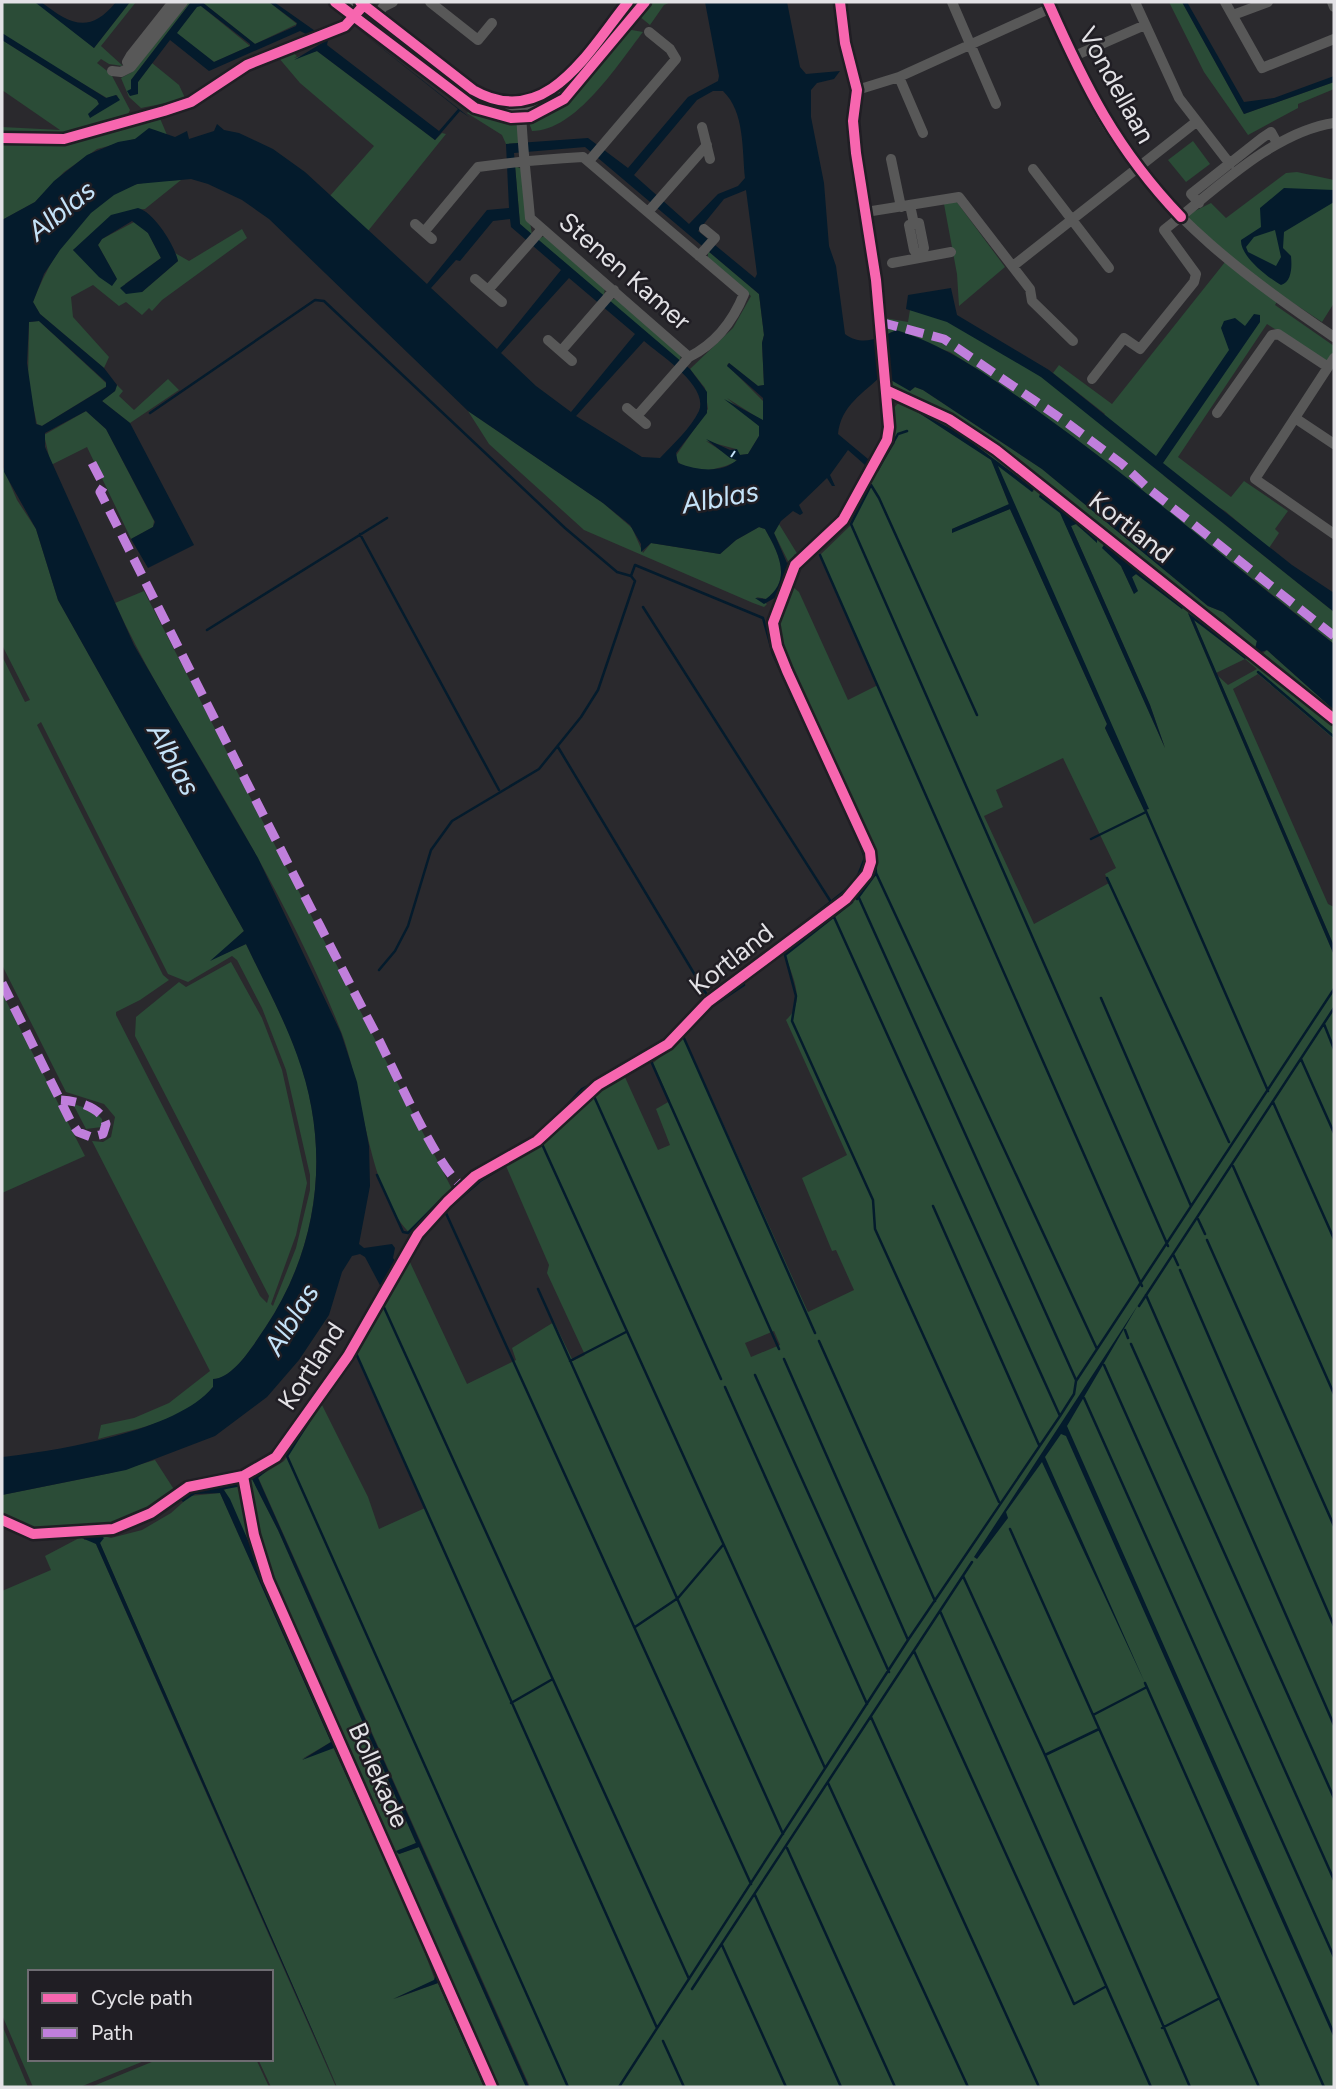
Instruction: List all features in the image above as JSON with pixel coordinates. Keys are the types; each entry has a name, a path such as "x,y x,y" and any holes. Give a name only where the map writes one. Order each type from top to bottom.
{"street":[{"path":"131,67 127,62 131,55 173,2"},
{"path":"112,71 121,72 131,67 183,2"},
{"path":"347,2 473,98 504,109 539,105 565,89 636,2"},
{"path":"373,21 383,7 393,2"},
{"path":"430,2 478,40 492,23"},
{"path":"840,2 845,43 857,90 853,121 887,385"},
{"path":"951,2 996,104"},
{"path":"1135,2 1172,86 1196,122 1230,164"},
{"path":"1225,2 1262,68 1334,39"},
{"path":"1233,15 1268,2"},
{"path":"1332,2 1334,7"},
{"path":"857,90 899,77 971,46 1049,5"},
{"name":"Vondellaan","path":"1049,5 1072,57 1109,128 1139,168 1181,217 1225,259 1334,338"},
{"path":"2,138 64,139 191,102 247,65 345,26 359,11"},
{"path":"1072,57 1145,25"},
{"path":"649,32 670,49 681,71"},
{"path":"424,231 478,167 523,159 591,158 676,59"},
{"path":"899,77 922,134"},
{"name":"Stenen Kamer","path":"522,109 523,159 530,218 540,232 689,357 700,351 726,326 744,294 591,158"},
{"path":"1013,266 1196,122"},
{"path":"1092,379 1124,338 1140,349 1194,282 1196,274 1164,230 1277,143 1304,129 1334,123"},
{"path":"702,127 710,159"},
{"path":"1199,203 1191,194 1271,132 1277,143"},
{"path":"650,209 706,145"},
{"path":"891,159 905,206 914,224 909,225 914,250 920,258"},
{"path":"1033,169 1109,268"},
{"path":"866,212 959,197 1030,289 1032,300 1073,341"},
{"path":"701,254 715,238 704,229"},
{"path":"488,290 540,232"},
{"path":"892,263 951,252"},
{"path":"475,279 502,302"},
{"path":"561,351 611,293"},
{"path":"1217,413 1272,335 1278,334 1331,362 1255,479 1257,484 1334,534"},
{"path":"548,341 572,361"},
{"path":"627,408 641,420 689,357"},
{"name":"Kortland","path":"2,1520 33,1534 113,1529 151,1513 188,1487 221,1482 262,1467 286,1446 348,1356 418,1234 462,1186 537,1141 598,1085 668,1044 708,1002 834,909 863,882 872,862 870,852 782,658 773,623 796,565 843,520 887,440 887,385 949,419 996,450 1334,719"},
{"path":"1295,418 1334,444"}],"green space":[{"path":"2,2 37,2 94,48 130,2 136,2 101,46 123,66 109,64 101,59 97,63 111,74 130,110 128,114 62,135 2,134 2,127 60,130 2,90 2,40 97,100 99,104 96,108 119,100 117,95 107,98 2,36"},
{"path":"186,2 191,2 131,80 131,89 138,94 138,82 152,63 179,85 186,100 173,105 171,102 141,108 129,97 121,78 132,72"},
{"path":"202,2 269,2 297,24 255,44"},
{"path":"649,2 671,2 664,5 650,25 639,16"},
{"path":"1169,2 1182,2 1244,114 1334,82 1334,89 1298,104 1298,108 1248,135 1204,72"},
{"path":"197,6 201,6 250,46 214,62 176,33"},
{"path":"626,29 643,32 595,94 564,120 548,128 532,131 528,120 559,104 572,93"},
{"path":"317,51 435,140 442,133 446,134 368,231 329,197 374,146 300,83 278,57 292,52 297,56 294,58"},
{"path":"471,109 489,118 518,121 519,143 506,144 502,135 467,113"},
{"path":"159,116 167,135 154,130 135,139 97,149 64,172 35,202 2,220 2,143 64,143"},
{"path":"1193,141 1210,164 1186,182 1168,160"},
{"path":"515,166 522,169 532,235 520,224"},
{"path":"1297,172 1334,180 1334,303 1322,322 1281,295 1275,305 1334,346 1334,353 1326,361 1267,324 1178,457 1231,497 1244,481 1288,511 1275,529 1279,533 1269,548 1225,511 1163,475 1334,612 1334,644 1098,456 1004,387 950,352 891,332 886,337 885,318 908,322 910,310 932,315 983,338 1009,354 1099,421 1105,414 1053,373 1059,365 1112,404 1229,257 1187,220 1187,215 1211,203 1226,218 1286,173"},
{"path":"181,180 145,209 132,210 73,250 117,279 98,245 102,239 136,221 148,233 161,258 125,284 142,292 178,261 175,253 189,261 242,229 247,238 162,300 152,311 149,308 142,315 126,302 119,306 93,285 71,297 73,317 109,357 104,368 40,314 33,302 60,249 85,217 100,204 134,185"},
{"path":"956,201 1005,267 959,306 957,274 944,204"},
{"path":"545,236 605,287 604,296 537,239"},
{"path":"708,251 759,294 764,335 764,385 758,386 729,363 727,365 765,403 763,421 727,398 759,426 759,436 748,454 740,455 736,449 706,441 737,461 714,469 695,470 680,464 675,457 708,409 705,388 690,369 733,328 751,296 708,259"},
{"path":"616,298 681,353 680,361 609,301"},
{"path":"39,321 107,386 42,426 37,424 28,383 29,322"},
{"path":"890,377 910,391 915,387 923,390 1042,469 1208,606 1223,612 1257,641 1255,649 974,431 891,386"},
{"path":"168,379 179,390 130,423 102,401 115,391 117,385 123,391 119,396 134,410"},
{"path":"900,401 965,432 1188,603 1184,610 1190,605 1334,723 1334,739 1258,674 1233,689 1328,904 1334,907 1334,946 1218,676 1228,685 1257,669 1217,632 1188,613 1334,955 1334,2087 530,2087 258,1477 284,1461 322,1405 368,1497 379,1529 425,1508 357,1355 401,1278 400,1270 408,1258 467,1384 516,1360 512,1348 554,1322 573,1361 585,1355 547,1273 549,1265 506,1166 538,1145 593,1096 624,1075 658,1150 670,1145 656,1109 670,1101 653,1063 684,1037 808,1312 854,1290 836,1250 832,1251 802,1178 847,1155 786,1020 796,1005 797,997 785,954 862,894 877,866 859,814 781,644 779,622 793,587 799,592 848,700 878,685 820,555 852,524 875,474 895,443 893,409","holes":["913,409 959,433 1034,489 1033,492 1001,466 997,466 1148,809 1144,810 1105,728 1107,724 1010,509 952,532 952,529 1009,505 992,460","1060,512 1098,541 1075,524 1071,526 1150,705 1165,748","1105,543 1183,606 1183,609 1136,574 1132,577 1134,594 1121,566","1063,758 1116,868 1105,874 1109,883 1034,924 984,816 1003,807 996,790","774,1331 780,1345 751,1357 745,1343"]},
{"path":"86,411 106,429 154,521 153,527 131,539 87,447 51,465 44,435"},
{"path":"468,411 603,503 632,528 643,553 651,543 720,554 736,540 759,527 765,529 781,565 779,583 774,591 766,599 756,597 767,604 764,607 753,603 584,530 489,444"},
{"path":"2,465 17,500 36,529 58,600 244,931 215,958 246,944 297,1054 308,1089 314,1125 314,1195 308,1230 298,1264 284,1296 255,1343 236,1367 214,1379 213,1387 189,1408 160,1422 98,1439 101,1425 134,1418 169,1403 210,1371 92,1141 103,1142 111,1137 115,1117 104,1104 66,1092 2,965 2,656 25,702 30,700 2,645","holes":["41,722 168,974 188,982 232,956 237,960 262,1008 286,1070 310,1175 310,1190 296,1248 273,1306 271,1304 296,1235 307,1183 282,1070 262,1018 231,962 186,987 179,982 136,1017 135,1036 269,1296 267,1303 260,1296 116,1015 116,1012 140,1000 169,980 163,975 37,725"]},
{"path":"779,524 798,555 795,554 789,563 774,533"},
{"path":"144,591 452,1189 412,1235 397,1217 376,1169 350,1058 330,1004 303,945 242,830 154,679 115,603"},
{"path":"1194,620 1245,659 1216,673"},
{"path":"1267,650 1334,710 1334,715 1261,655"},
{"path":"2,993 85,1156 2,1193"},
{"path":"73,1104 93,1110 102,1119 102,1127 86,1129"},
{"path":"155,1460 175,1491 147,1513 105,1526 39,1530 2,1514 2,1495 111,1473"},
{"path":"251,1477 278,1530 416,1843 396,1852 399,1854 419,1847 526,2087 487,2087 420,1940 435,1980 394,1999 438,1983 484,2087 337,2087 100,1543 103,1538 100,1536 84,1537 84,1540 90,1539 96,1544 336,2087 271,2087 259,2061 273,2061 273,1970 28,1970 28,2061 144,2061 80,2087 33,2087 2,2015 2,1591 51,1570 45,1556 83,1536 100,1535 111,1538 142,1530 171,1513 190,1496 220,1493 331,1742 302,1759 333,1747 413,1922 224,1490"},
{"path":"2,2025 28,2087 2,2087"},
{"path":"154,2061 257,2061 269,2087 91,2087"}],"water":[{"path":"41,2 61,16 79,23 97,19 116,2 130,2 94,48 36,3"},
{"path":"191,2 202,2 255,44 296,26 297,23 269,2 274,2 318,33 308,35 300,31 209,71 170,40 138,82 138,94 130,96 127,91 131,89 131,80","holes":["201,6 250,44 214,62 177,33 197,7"]},
{"name":"Alblas","path":"705,2 787,2 800,67 806,74 840,71 834,79 817,83 811,90 811,117 824,183 829,246 836,266 845,334 864,341 896,330 936,346 1008,389 1080,441 1334,644 1334,710 1267,650 1261,652 1255,649 1257,641 1223,612 1208,606 1042,469 923,390 915,387 910,391 882,375 848,407 838,434 868,459 874,453 853,497 850,495 865,465 848,450 830,475 835,486 832,486 827,478 799,505 803,513 800,515 793,511 781,521 774,533 787,563 795,555 778,596 764,604 755,598 766,599 779,583 781,575 778,556 765,529 759,527 736,540 720,554 651,543 641,552 641,544 630,525 603,503 468,411 269,219 242,200 191,179 137,184 114,195 91,213 60,250 44,274 33,302 40,314 104,368 117,385 115,391 102,401 130,423 194,545 148,568 131,539 153,527 155,522 106,429 86,411 45,433 45,447 134,645 258,858 341,1033 357,1082 369,1146 370,1186 359,1244 364,1248 392,1244 396,1262 382,1289 365,1257 360,1254 352,1256 342,1272 329,1315 299,1360 267,1397 215,1436 126,1470 2,1495 2,1457 83,1444 145,1427 173,1416 196,1402 213,1387 213,1379 236,1367 265,1328 284,1296 298,1264 308,1230 316,1160 308,1090 297,1055 246,944 210,961 244,931 58,600 36,529 4,472 2,220 35,202 54,181 87,155 118,142 135,139 149,128 175,137 187,131 189,139 214,131 217,124 224,130 239,133 273,149 305,172 427,284 487,210 509,208 506,144 588,138 628,168 688,97 718,81","holes":["713,91 723,91 730,100 739,120 745,178 738,186 718,194 689,224 634,175 697,100","585,147 759,294 764,335 764,385 758,386 729,363 727,366 763,398 763,420 724,399 759,426 759,436 748,454 740,455 737,449 730,450 706,439 730,458 737,460 717,469 694,468 678,463 676,453 707,413 707,392 690,369 520,224 514,153","746,190 757,274 755,278 698,231 724,199","510,219 511,227 561,270 497,349 431,288 456,260 460,261 493,221","569,278 635,334 571,412 536,386 501,353","39,321 106,382 106,387 42,426 36,424 27,363 29,322","644,341 681,372 697,391 700,401 699,411 691,424 660,458 642,457 576,416"]},
{"path":"1182,2 1187,2 1244,102 1274,98 1334,76 1334,82 1244,114"},
{"path":"355,27 469,117 460,111 435,140 317,51 294,60 337,34 328,40 327,45 439,131 458,109"},
{"path":"2,33 106,98 116,95 120,100 90,118 88,114 99,104 97,100 2,40"},
{"path":"1284,188 1334,190 1334,202 1284,232 1283,248 1291,256 1291,269 1287,281 1281,285 1255,265 1242,246 1241,240 1261,227 1260,208","holes":["1275,230 1281,257 1276,266 1248,252 1246,247 1254,237"]},
{"path":"138,208 151,216 163,230 178,261 142,292 126,294 120,288 161,258 148,233 132,221 102,239 98,245 117,279 112,286 99,277 73,250 111,215"},
{"path":"951,288 957,315 1049,370 1156,456 1229,350 1221,328 1224,321 1235,318 1245,326 1254,314 1260,315 1260,322 1163,463 1292,565 1334,593 1334,612 1041,377 947,322 906,309 908,295"},
{"path":"913,409 959,433 1034,489 1032,492 998,466 1149,809 1144,810 1105,728 1107,724 1010,509 952,533 952,529 1009,504 991,460"},
{"path":"1040,494 1097,537 1097,543 1076,524 1071,526 1150,705 1165,748 1060,513 1039,497"},
{"path":"1105,543 1183,606 1182,609 1136,574 1132,577 1138,591 1134,594 1121,566 1102,548"},
{"path":"1188,613 1247,657 1245,659 1194,620 1334,946 1334,955"},
{"path":"1138,1305 1067,1426 1334,2031 1334,2038 1066,1436 1061,1434 1045,1457 1145,1683 1042,1462 1006,1512 1008,1518 977,1559 974,1557"},
{"path":"279,1461 258,1478 529,2087 526,2087 419,1847 399,1854 396,1851 416,1843 278,1530 251,1477"},
{"path":"222,1487 230,1499 487,2087 484,2087 438,1983 393,1999 434,1980 436,1975 334,1748 302,1760 331,1742 220,1493 195,1494 183,1502 181,1500 190,1492"},
{"path":"82,1538 104,1538 100,1543 337,2087 96,1544"}],"waterway":[{"path":"150,413 315,300 324,301 565,528 617,572 631,576"},
{"path":"877,471 898,434 907,431"},
{"path":"977,715 871,485 851,524 1168,1246"},
{"path":"207,630 387,518"},
{"path":"360,534 499,790"},
{"path":"820,555 1142,1286"},
{"path":"379,970 395,951 408,926 431,850 452,821 539,769 581,717 598,690 635,581 631,576 635,565 763,618 773,654 860,843 865,858 857,878"},
{"path":"643,607 831,902"},
{"path":"787,658 823,738"},
{"path":"1258,672 1333,736"},
{"path":"558,747 707,995"},
{"path":"1145,809 1268,1091"},
{"path":"1091,839 1146,812"},
{"path":"857,899 876,873 875,863"},
{"path":"876,873 1097,1349"},
{"path":"1107,878 1229,1142"},
{"path":"785,938 851,886"},
{"path":"859,898 1076,1380"},
{"path":"852,902 785,955 796,996 792,1021 873,1200 875,1229 999,1502"},
{"path":"834,917 1060,1416"},
{"path":"697,1021 711,1007 744,985"},
{"path":"619,2087 908,1640 1060,1416 1074,1394 1076,1381 1334,989"},
{"path":"704,999 715,990"},
{"path":"1101,998 1191,1206"},
{"path":"1139,1306 1334,1008"},
{"path":"1324,1024 1334,1049"},
{"path":"683,1036 815,1333"},
{"path":"637,1068 661,1054"},
{"path":"1301,1059 1334,1133"},
{"path":"651,1061 779,1349"},
{"path":"557,1116 582,1089 594,1083"},
{"path":"593,1094 721,1379"},
{"path":"1273,1102 1334,1239"},
{"path":"450,1207 480,1181 547,1139"},
{"path":"542,1144 825,1768"},
{"path":"466,1176 486,1164"},
{"path":"1233,1166 1334,1394"},
{"path":"377,1175 403,1232 408,1233 442,1199"},
{"path":"933,1206 1039,1445"},
{"path":"445,1211 751,1884"},
{"path":"1198,1219 1205,1234"},
{"path":"1207,1240 1334,1526"},
{"path":"1173,1254 1178,1265"},
{"path":"1180,1270 1334,1626"},
{"path":"538,1289 783,1834"},
{"path":"1146,1295 1334,1725"},
{"path":"382,1303 689,1979"},
{"path":"1125,1330 1128,1338"},
{"path":"570,1361 626,1332"},
{"path":"819,1341 935,1601"},
{"path":"1131,1344 1334,1798"},
{"path":"355,1351 657,2028"},
{"path":"784,1359 908,1640"},
{"path":"1104,1365 1334,1880"},
{"path":"755,1375 889,1672"},
{"path":"725,1387 867,1704"},
{"path":"1084,1398 1334,1957"},
{"path":"314,1413 287,1456 568,2087"},
{"path":"219,1489 241,1485"},
{"path":"1010,1529 1259,2087"},
{"path":"635,1627 678,1598 723,1545"},
{"path":"692,1989 972,1562"},
{"path":"963,1576 1045,1755 1190,2087"},
{"path":"940,1611 1151,2087"},
{"path":"914,1651 1074,2004 1105,1987"},
{"path":"511,1703 551,1680"},
{"path":"1145,1683 1324,2087"},
{"path":"1093,1715 1145,1688"},
{"path":"871,1717 1039,2087"},
{"path":"1045,1755 1099,1729"},
{"path":"828,1783 968,2087"},
{"path":"787,1848 895,2087"},
{"path":"755,1895 841,2087"},
{"path":"722,1945 786,2087"},
{"path":"1162,2028 1218,1999"},
{"path":"663,2041 684,2087"}],"ferry route":[{"path":"731,457 735,451"}],"marked path":[{"path":"880,322 944,339 1066,422 1122,464 1149,489 1334,636"},
{"path":"92,463 104,486 100,492 418,1119 441,1161 462,1186"},
{"path":"2,983 71,1122 78,1132 91,1137 103,1134 106,1124 99,1113 81,1104 61,1100"}],"cycle path":[{"path":"335,2 475,108 511,118 530,117 564,99 645,2"},
{"path":"360,2 473,90 499,100 523,101 544,93 563,80 598,42 628,2"},
{"path":"2,1520 33,1534 113,1529 151,1513 188,1487 243,1476 276,1457 348,1356 418,1234 447,1202 475,1176 537,1141 598,1085 668,1044 708,1002 846,899 867,874 871,862 870,852 787,671 777,646 773,623 795,565 843,520 887,440 889,427 876,280 856,153 853,121 857,90 845,43 840,2"},
{"path":"1048,2 1104,116 1138,167 1181,217"},
{"path":"2,138 64,139 191,102 247,65 345,26 364,5"},
{"path":"888,391 949,419 996,450 1334,719"},
{"name":"Bollekade","path":"243,1476 254,1535 268,1580 492,2087"}]}
